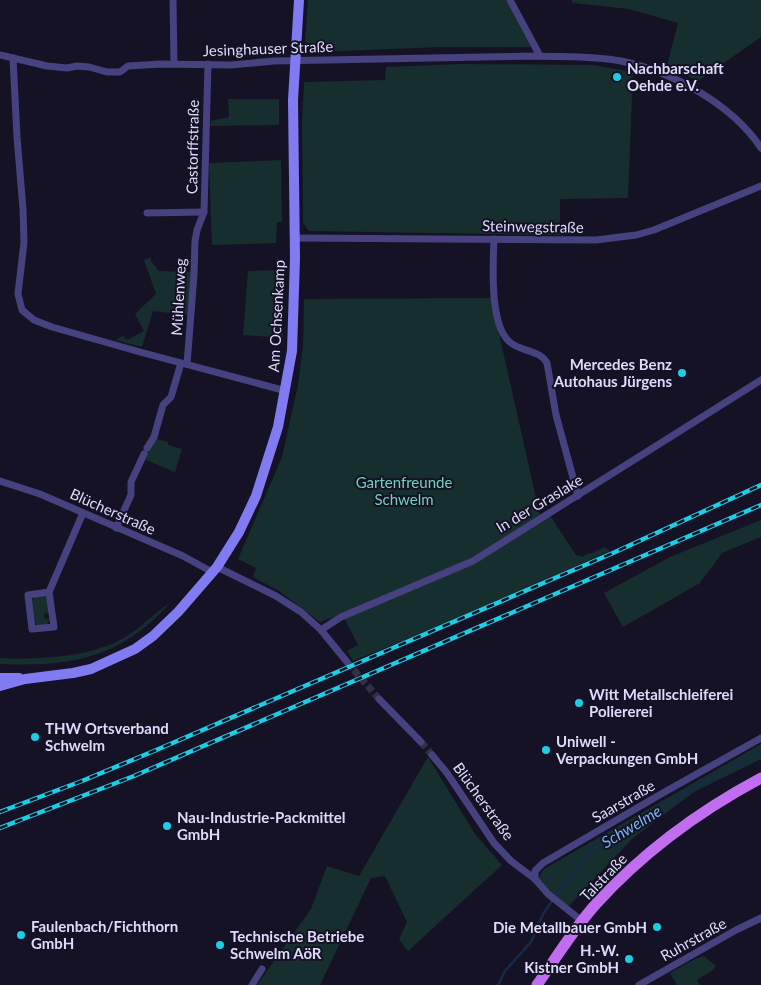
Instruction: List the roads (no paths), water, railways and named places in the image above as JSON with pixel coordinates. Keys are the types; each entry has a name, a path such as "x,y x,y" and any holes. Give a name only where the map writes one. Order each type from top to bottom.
{"main road":[{"name":"Am Ochsenkamp","path":"0,686 25,679 91,669 135,649 168,623 214,570 238,532 261,482 276,434 286,391 292,351 295,238 294,61 299,0"},
{"name":"Am Ochsenkamp","path":"0,678 25,679"},
{"name":"Talstraße","path":"537,985 582,921 640,861 676,830 708,808 761,778"}],"street":[{"path":"173,0 174,64"},
{"path":"510,0 540,56"},
{"name":"Jesinghauser Straße","path":"0,55 47,66 67,68 89,66 107,72 120,72 128,66 174,64 231,65 274,60 540,56 619,61 662,73 692,87 716,103 737,121 761,148"},
{"path":"13,58 24,228 18,294 22,310 34,320 83,336 286,391"},
{"name":"Castorffstraße","path":"196,230 204,212 208,64"},
{"name":"Steinwegstraße","path":"295,238 596,240 636,235 654,230 761,186"},
{"path":"148,213 204,212"},
{"name":"Mühlenweg","path":"116,528 131,496 131,482 154,437 163,405 170,397 184,364 196,230"},
{"path":"494,239 493,285 502,334 517,347 544,357 547,363 554,408 578,496"},
{"name":"In der Graslake","path":"321,630 341,617 473,561 761,380"},
{"name":"Blücherstraße","path":"0,481 40,494 276,596 301,612 321,630 347,662"},
{"path":"49,592 28,595 32,629 54,627 49,592 83,513"},
{"path":"379,699 421,742"},
{"name":"Saarstraße","path":"535,879 535,871 543,863 761,738"},
{"name":"Blücherstraße","path":"432,754 494,843 535,879 548,894 558,900 582,921"},
{"name":"Ruhrstraße","path":"639,985 736,930 761,918"},
{"path":"252,985 262,969"}],"waterway":[{"name":"Schwelme","path":"498,985 505,971 531,942 543,914 561,888 599,843 761,751"}],"tunnel":[{"path":"347,662 379,699"},
{"path":"421,742 432,755"}],"railway":[{"path":"0,812 154,751 613,553 761,485"},
{"path":"0,828 134,776 761,505"}],"place":[{"name":"Nachbarschaft Oehde e.V.","path":"617,77"},
{"name":"Mercedes Benz Autohaus Jürgens","path":"682,373"},
{"name":"Witt Metallschleiferei Poliererei","path":"579,703"},
{"name":"THW Ortsverband Schwelm","path":"35,737"},
{"name":"Uniwell - Verpackungen GmbH","path":"546,750"},
{"name":"Nau-Industrie-Packmittel GmbH","path":"167,826"},
{"name":"Die Metallbauer GmbH","path":"657,927"},
{"name":"Faulenbach/Fichthorn GmbH","path":"21,935"},
{"name":"Technische Betriebe Schwelm AöR","path":"220,945"},
{"name":"H.-W. Kistner GmbH","path":"629,959"}],"park label":[{"name":"Gartenfreunde Schwelm","path":"404,490"}]}
